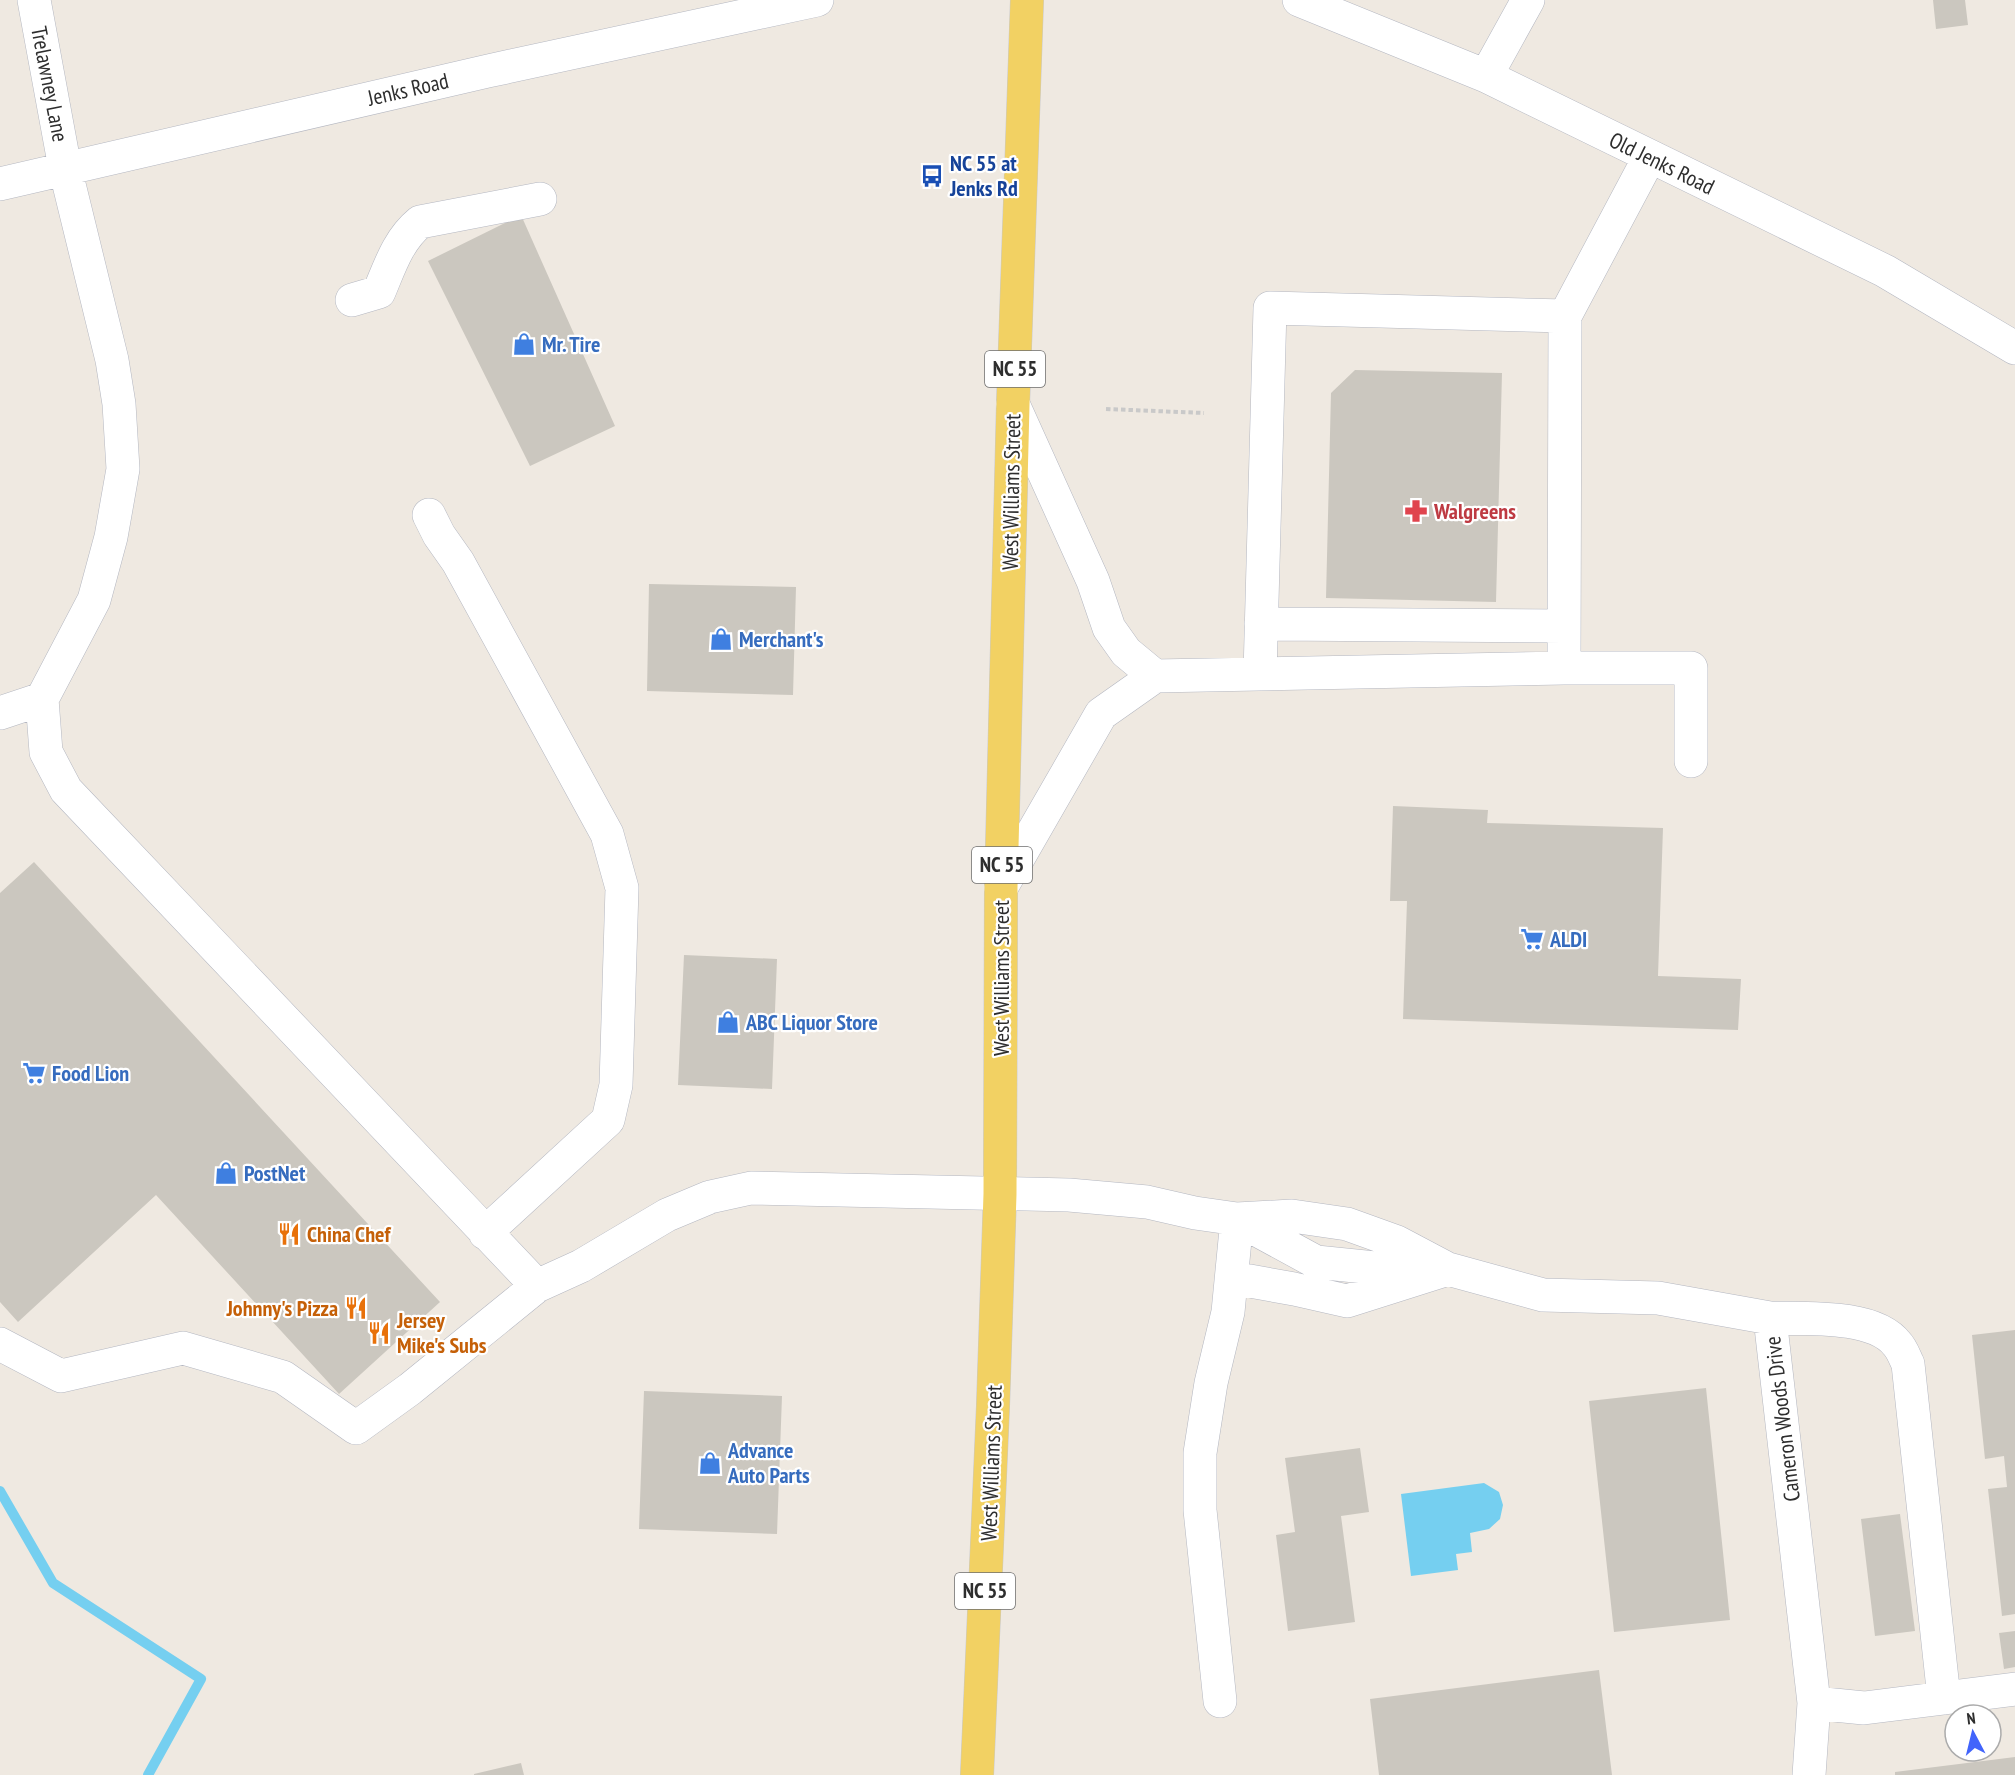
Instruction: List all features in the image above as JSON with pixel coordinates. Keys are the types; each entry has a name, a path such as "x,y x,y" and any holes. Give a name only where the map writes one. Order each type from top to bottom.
{"main road":[{"name":"West Williams Street","path":"977,1775 1000,1194 1001,888 1027,0"}],"street":[{"name":"Trelawney Lane","path":"34,0 65,168 112,360 119,404 123,469 111,537 94,600 42,699"},
{"name":"Jenks Road","path":"0,184 488,71 817,0"},
{"name":"Old Jenks Road","path":"1299,0 1486,76 1649,158 1885,271 2015,348"},
{"path":"1486,76 1528,0"},
{"path":"1564,668 1565,316 1649,158"},
{"path":"352,300 379,292 396,252 408,232 420,222 540,199"},
{"path":"1260,674 1270,308 1565,316"},
{"path":"1014,404 1093,580 1109,628 1126,652 1155,676"},
{"path":"429,515 439,535 458,562 607,834 622,888 616,1085 608,1120 485,1233"},
{"path":"1261,624 1564,626"},
{"path":"1001,888 1101,714 1155,676 1564,668 1690,668 1691,761"},
{"path":"0,712 42,699 46,752 66,790 537,1286"},
{"name":"Cameron Woods Drive","path":"0,1344 61,1376 183,1348 283,1377 356,1428 410,1389 537,1286 581,1266 667,1215 710,1197 751,1188 1069,1196 1147,1202 1195,1213 1237,1219 1316,1262 1375,1268 1448,1269 1543,1295 1658,1298 1770,1318 1814,1703 1809,1775"},
{"path":"1220,1701 1200,1510 1200,1453 1211,1383 1228,1312 1237,1219"},
{"path":"1233,1278 1347,1301 1448,1269"},
{"path":"1770,1318 1841,1319 1879,1329 1897,1343 1908,1364 1944,1698"},
{"path":"1814,1703 1864,1708 2015,1689"}],"path":[{"path":"1107,409 1204,412"}],"water":[{"path":"1484,1483 1499,1492 1503,1505 1500,1519 1489,1529 1470,1533 1472,1552 1456,1554 1458,1570 1411,1576 1401,1494"}],"building":[{"path":"1933,0 1965,0 1968,25 1936,29"},
{"name":"Mr. Tire","path":"521,215 615,426 530,466 428,261"},
{"name":"Walgreens","path":"1355,370 1502,373 1496,602 1326,598 1331,393"},
{"name":"Merchant's","path":"649,584 796,587 793,695 647,691"},
{"name":"ALDI","path":"1393,806 1488,810 1487,823 1663,828 1658,976 1741,979 1738,1030 1403,1019 1407,901 1390,901"},
{"path":"34,862 440,1302 339,1394 156,1195 18,1322 0,1302 0,893"},
{"name":"ABC Liquor Store","path":"684,955 777,959 772,1089 678,1085"},
{"path":"2015,1330 2015,1614 2002,1616 1988,1489 2007,1487 2004,1456 1985,1459 1972,1335"},
{"path":"1706,1388 1730,1620 1614,1632 1589,1401"},
{"name":"Advance Auto Parts","path":"644,1391 782,1396 777,1534 639,1529"},
{"path":"1360,1448 1369,1512 1341,1516 1355,1622 1288,1631 1276,1535 1295,1532 1285,1458"},
{"path":"1900,1514 1915,1631 1875,1636 1861,1519"},
{"path":"2015,1631 2015,1667 2004,1669 1999,1633"},
{"path":"1599,1670 1612,1775 1379,1775 1370,1699"},
{"path":"2015,1757 2015,1775 1895,1775 1895,1772 1967,1763 2003,1763 2003,1758"},
{"path":"521,1763 524,1775 474,1775 474,1774"}],"waterway":[{"path":"0,1491 53,1583 201,1679 148,1775"}],"place":[{"name":"NC 55 at Jenks Rd","path":"932,176"},
{"name":"Mr. Tire","path":"524,344"},
{"name":"Walgreens","path":"1416,511"},
{"name":"Merchant's","path":"721,639"},
{"name":"ALDI","path":"1532,939"},
{"name":"ABC Liquor Store","path":"728,1022"},
{"name":"Food Lion","path":"34,1073"},
{"name":"PostNet","path":"226,1173"},
{"name":"China Chef","path":"289,1234"},
{"name":"Johnny's Pizza","path":"356,1308"},
{"name":"Jersey Mike's Subs","path":"379,1333"},
{"name":"Advance Auto Parts","path":"710,1463"}]}
